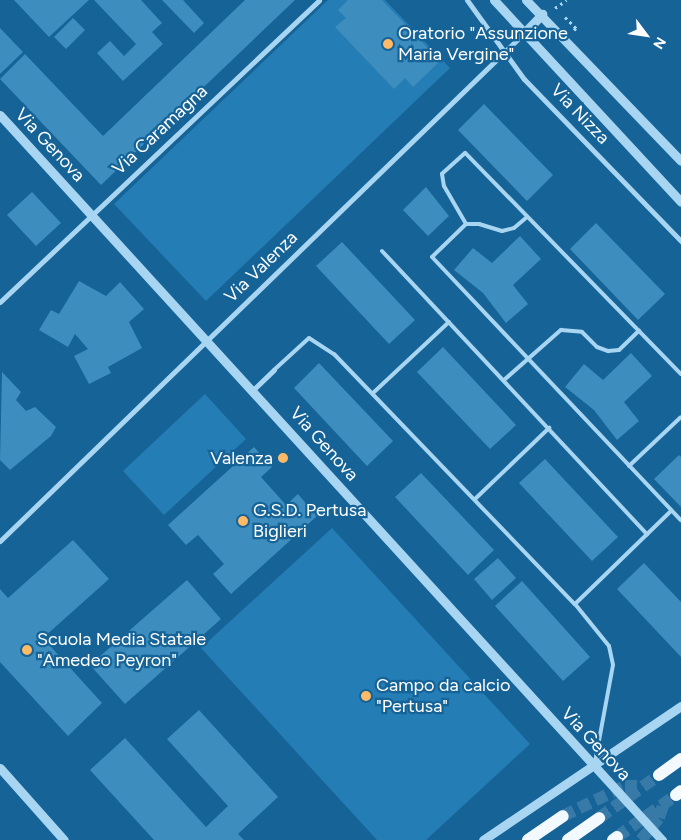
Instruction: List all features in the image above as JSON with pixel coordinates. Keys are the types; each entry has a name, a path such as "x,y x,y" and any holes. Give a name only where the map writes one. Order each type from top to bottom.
{"main road":[{"path":"659,775 681,759"},
{"path":"528,840 563,816"},
{"path":"568,840 599,818"}],"street":[{"name":"Via Caramagna","path":"0,302 319,0"},
{"name":"Via Nizza","path":"467,0 497,38 503,54 681,241"},
{"path":"494,0 681,202"},
{"path":"526,0 542,14 681,161"},
{"name":"Via Valenza","path":"0,540 208,342 524,34 542,14"},
{"name":"Via Genova","path":"0,115 662,840"},
{"path":"253,390 274,370"},
{"path":"483,840 571,779 594,767 681,706"},
{"path":"0,768 64,840"}],"lane":[{"path":"466,224 444,186 442,174 465,152 681,374"},
{"path":"527,217 514,228 502,231 479,224 466,224 432,257 681,520"},
{"path":"382,251 647,534"},
{"path":"373,393 449,322"},
{"path":"504,380 560,330 582,332 597,347 608,351 619,350 639,331"},
{"path":"274,370 309,338 334,354 575,604 609,646 613,665 594,767"},
{"path":"630,466 681,416"},
{"path":"474,499 549,428"},
{"path":"575,604 672,510"}],"path":[{"path":"553,5 557,10 568,0"}],"shaded area":[{"path":"328,0 385,0 450,68 206,301 114,204"},
{"path":"205,394 246,439 164,515 123,471"},
{"name":"Campo da calcio \"Pertusa\"","path":"332,528 530,744 426,840 377,840 201,648"}],"building":[{"path":"14,0 89,0 49,37"},
{"path":"94,0 141,0 162,23 152,32 163,44 123,81 97,53 110,41 124,56 136,44"},
{"path":"162,0 183,0 204,23 194,33"},
{"path":"245,0 295,0 101,185 0,79 25,54 103,136"},
{"name":"Oratorio \"Assunzione Maria Vergine\"","path":"348,0 382,0 440,61 413,87 405,78 394,89 335,27 346,18 338,10"},
{"path":"73,18 85,30 66,49 54,37"},
{"path":"0,28 23,52 0,74"},
{"path":"484,104 553,175 527,201 458,130"},
{"path":"426,187 449,216 428,236 403,210"},
{"path":"32,192 61,223 36,246 7,215"},
{"path":"596,223 665,294 638,320 570,249"},
{"path":"520,236 541,259 513,285 528,304 506,323 483,293 454,270 473,248 492,263"},
{"path":"342,242 415,320 389,344 316,266"},
{"path":"79,281 106,296 120,282 144,309 129,322 142,348 108,367 111,373 89,384 74,356 88,349 75,334 68,347 39,330 51,310 59,314"},
{"path":"443,347 516,425 490,449 417,372"},
{"path":"631,353 652,376 624,402 639,421 617,440 594,410 565,387 584,364 603,380"},
{"path":"319,363 393,441 367,466 294,388"},
{"path":"2,372 21,392 16,400 26,411 35,407 56,427 51,436 10,470 0,460"},
{"name":"G.S.D. Pertusa Biglieri","path":"254,447 272,467 261,477 286,505 298,494 317,516 231,594 213,574 224,564 198,535 186,545 168,525"},
{"path":"679,455 681,457 681,507 654,479"},
{"path":"545,459 618,537 592,561 519,483"},
{"path":"421,473 494,550 468,575 395,497"},
{"name":"Scuola Media Statale \"Amedeo Peyron\"","path":"73,540 109,579 43,638 102,703 68,736 0,662 0,589 8,598"},
{"path":"498,558 516,578 492,600 474,579"},
{"path":"644,563 681,602 681,657 617,589"},
{"path":"187,580 221,619 125,704 90,665"},
{"path":"522,581 590,657 563,681 495,606"},
{"path":"199,710 278,797 238,834 244,840 154,840 90,770 125,738 206,827 228,806 167,739"}],"tunnel":[{"path":"599,818 659,775"},
{"path":"563,816 625,786 643,786"},
{"path":"617,837 676,795"},
{"path":"641,840 659,818 663,806"}],"place":[{"name":"Oratorio \"Assunzione Maria Vergine\"","path":"388,44"},
{"name":"Valenza","path":"283,458"},
{"name":"G.S.D. Pertusa Biglieri","path":"243,521"},
{"name":"Scuola Media Statale \"Amedeo Peyron\"","path":"27,650"},
{"name":"Campo da calcio \"Pertusa\"","path":"366,696"}]}
